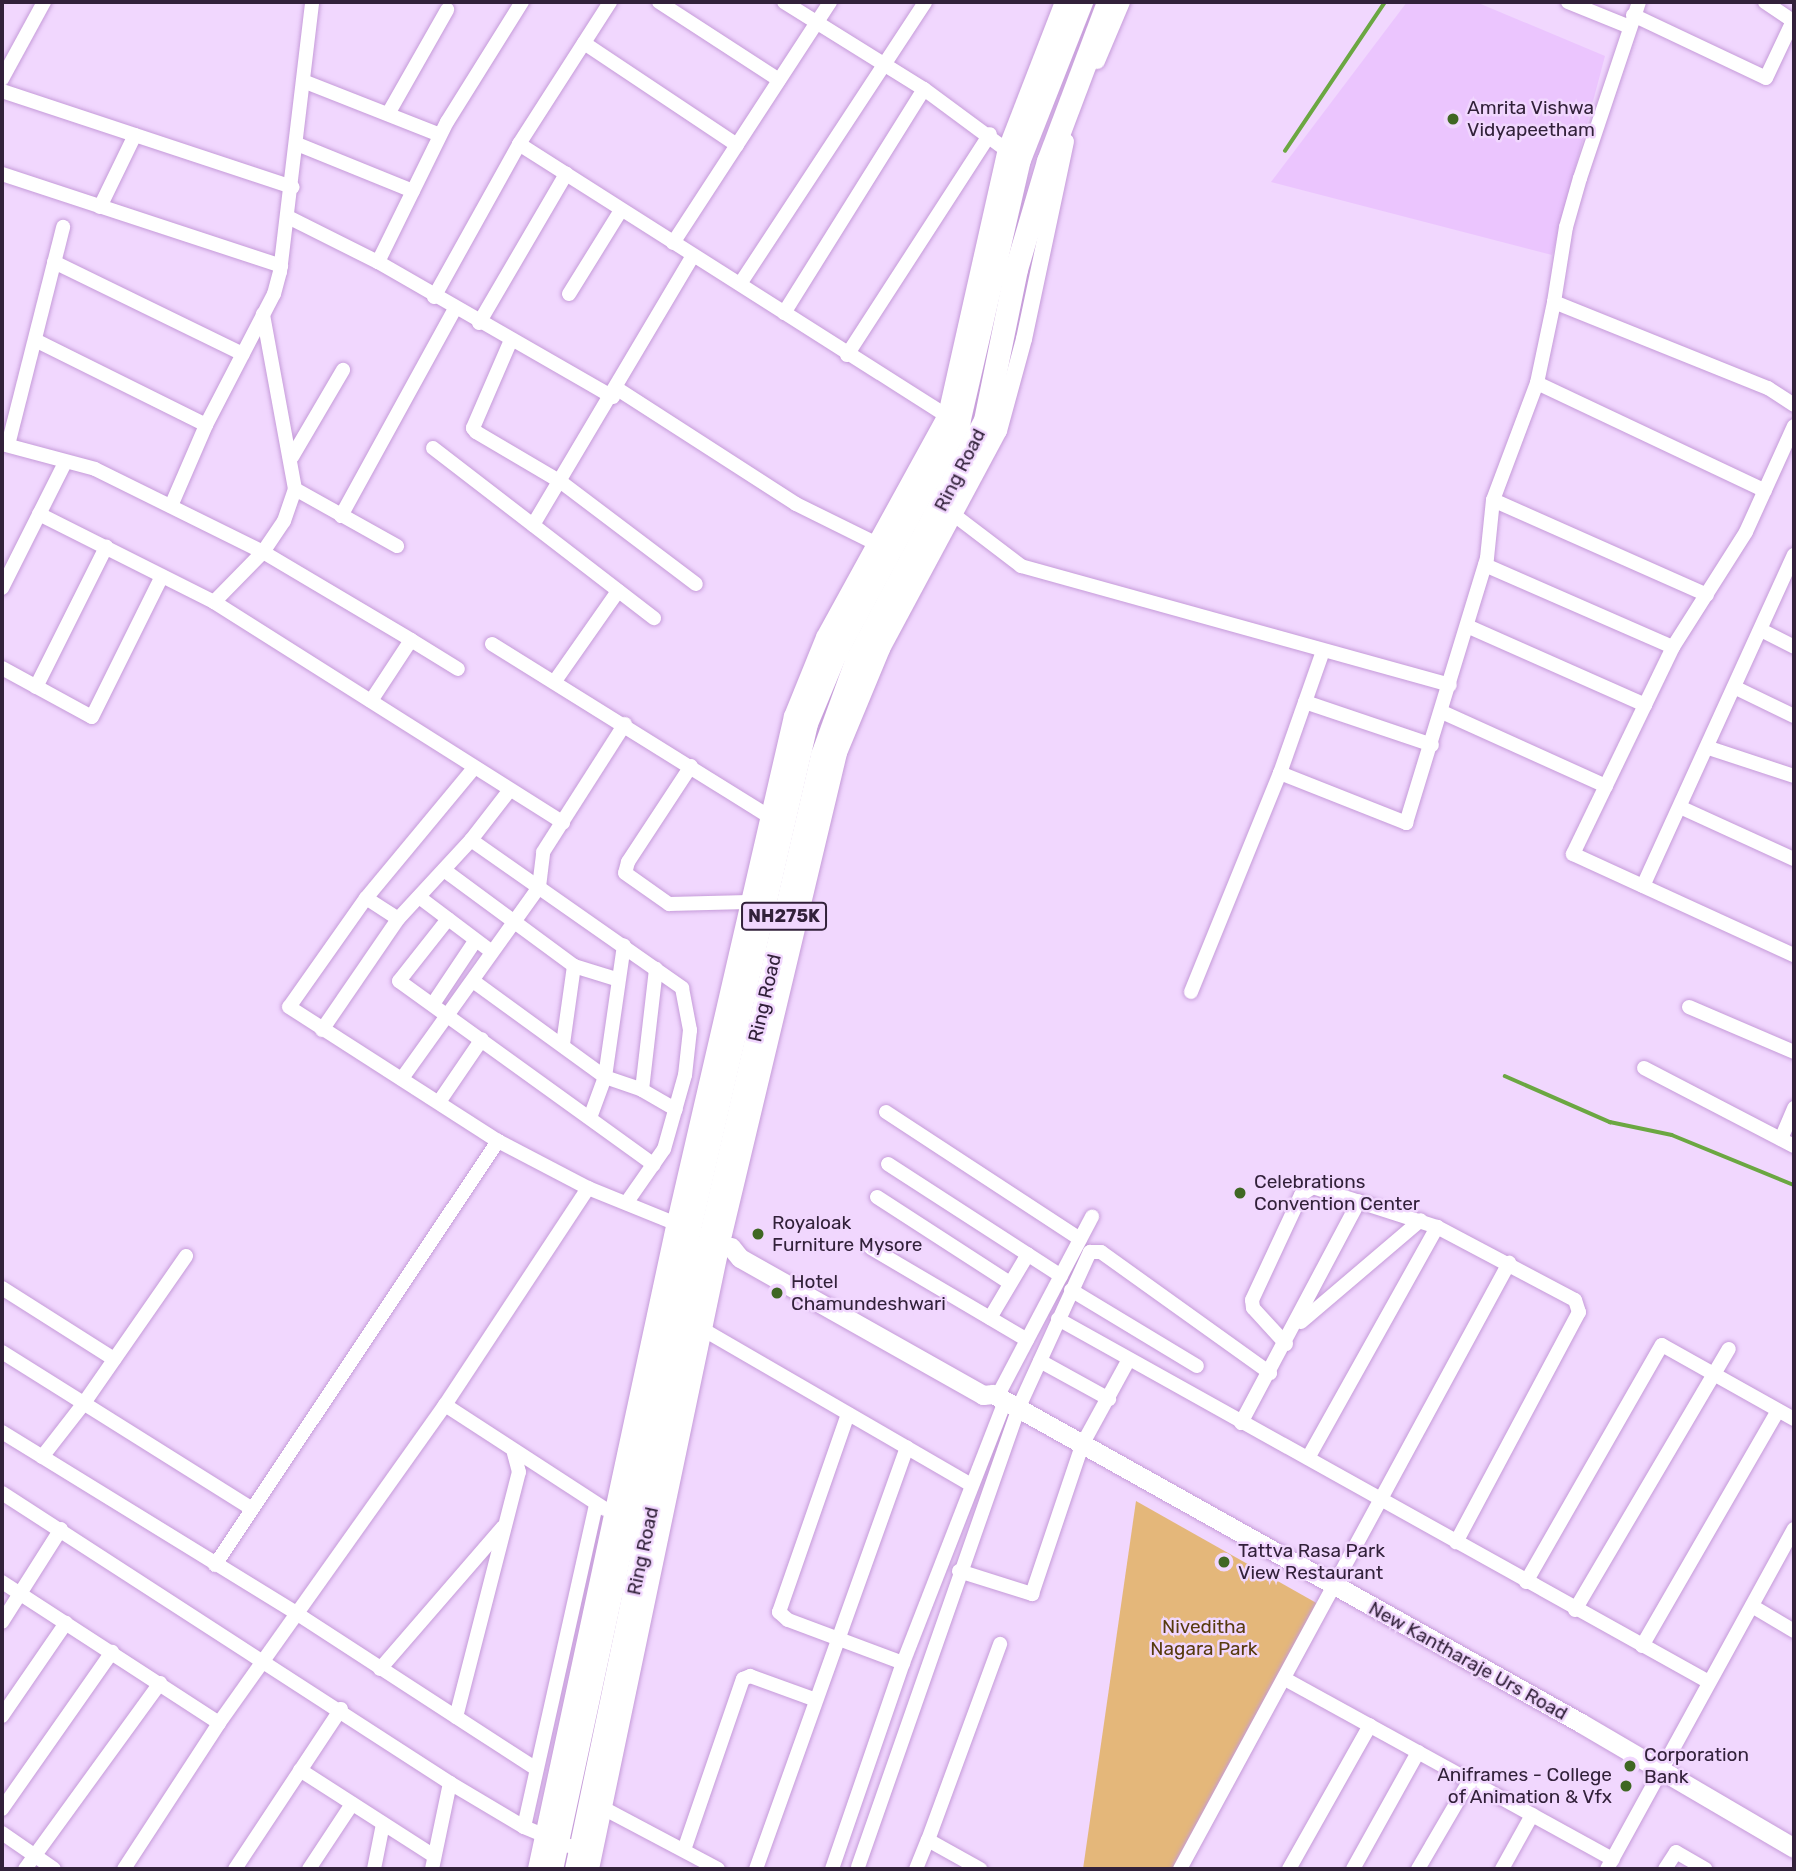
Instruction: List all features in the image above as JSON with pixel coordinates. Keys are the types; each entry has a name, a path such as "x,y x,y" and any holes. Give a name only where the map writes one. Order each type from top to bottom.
{"highway":[{"name":"Ring Road","path":"551,1869 550,1839 682,1226 809,713 836,651 952,419 1012,154 1081,2"},
{"name":"Ring Road","path":"579,1865 721,1243 834,713 856,661 949,512 985,420 1016,269 1048,160 1108,2"}],"main road":[{"name":"New Kantharaje Urs Road","path":"682,1226 721,1243 740,1258 983,1395 1004,1400 1662,1769 1794,1848"}],"street":[{"path":"2,79 44,2"},
{"path":"171,506 206,425 263,314 281,266 293,187 312,2"},
{"path":"378,262 440,135 522,2"},
{"path":"434,297 519,144 610,2"},
{"path":"659,2 779,80"},
{"path":"784,2 924,89 990,134 1012,154 1063,2"},
{"path":"673,243 830,2"},
{"path":"740,284 881,63 925,2"},
{"path":"1122,2 1061,155 1024,339 999,431 949,512 1021,566 1450,685"},
{"path":"1568,2 1633,14 1766,78 1793,21 1765,2"},
{"path":"388,114 445,4"},
{"path":"1280,773 1406,823 1485,565 1493,500 1537,383 1566,227 1633,14"},
{"path":"584,43 737,145"},
{"path":"303,81 440,135"},
{"path":"784,313 924,89"},
{"path":"2,92 293,187"},
{"path":"847,355 990,134"},
{"path":"100,207 135,135"},
{"path":"519,144 847,355 952,419 877,544 804,682 767,815 682,1226 613,1512 550,1839 536,1869"},
{"path":"297,145 413,191"},
{"path":"2,174 281,266"},
{"path":"479,323 566,174"},
{"path":"569,294 621,210"},
{"path":"288,216 378,262 479,323 615,393 796,504 877,544"},
{"path":"63,227 5,445 95,469 171,506 263,552 458,669"},
{"path":"533,525 615,393 693,256"},
{"path":"54,262 243,354"},
{"path":"1554,302 1768,388 1794,405"},
{"path":"341,516 455,309"},
{"path":"214,602 263,552 284,521 295,489 292,457 263,314"},
{"path":"34,340 206,425"},
{"path":"511,340 473,428 561,482 695,584"},
{"path":"292,457 343,370"},
{"path":"1537,383 1765,491"},
{"path":"1794,426 1746,532 1673,647 1573,854 1794,955"},
{"path":"433,448 654,618"},
{"path":"2,588 65,463"},
{"path":"295,489 397,546"},
{"path":"1493,500 1707,595"},
{"path":"39,514 214,602 509,791 564,823"},
{"path":"37,687 106,548"},
{"path":"1643,886 1682,808 1794,555"},
{"path":"1485,565 1673,647"},
{"path":"2,668 92,717 162,576"},
{"path":"555,681 618,591"},
{"path":"1467,626 1645,705"},
{"path":"1761,630 1794,647"},
{"path":"371,701 411,640"},
{"path":"492,645 625,724 767,815"},
{"path":"1191,992 1280,773 1324,651"},
{"path":"1735,688 1794,716"},
{"path":"1306,702 1432,745"},
{"path":"1442,712 1606,786"},
{"path":"402,1077 539,887 544,852 625,724"},
{"path":"1709,748 1794,776"},
{"path":"691,766 628,862 625,873 669,904 748,902"},
{"path":"474,768 366,898 289,1007 498,1141 588,1188 682,1226"},
{"path":"322,1030 398,919 471,840 509,791"},
{"path":"1682,808 1794,859"},
{"path":"471,840 682,988 688,1004 685,1076 676,1110 654,1165 627,1202"},
{"path":"444,870 575,966 616,979"},
{"path":"419,897 492,952"},
{"path":"366,898 398,919"},
{"path":"447,919 399,981 591,1115 654,1165"},
{"path":"433,1004 475,941"},
{"path":"591,1115 605,1077 616,979 624,945"},
{"path":"563,1044 575,966"},
{"path":"642,1090 656,969"},
{"path":"472,981 563,1044 605,1077 642,1090 676,1110"},
{"path":"1689,1007 1794,1052"},
{"path":"439,1102 482,1038"},
{"path":"1644,1068 1788,1142 1794,1108"},
{"path":"886,1112 1080,1239"},
{"path":"215,1565 498,1141"},
{"path":"888,1164 1061,1276"},
{"path":"1286,1344 1253,1308 1252,1300 1301,1195 1313,1187 1421,1220 1509,1263 1575,1300 1579,1312 1456,1542"},
{"path":"124,1869 263,1659 445,1405 588,1188"},
{"path":"877,1196 1010,1283"},
{"path":"1241,1423 1286,1344 1359,1201"},
{"path":"832,1869 903,1663 1027,1340 1092,1217"},
{"path":"1294,1327 1421,1220"},
{"path":"1308,1458 1437,1227"},
{"path":"2,1493 341,1709 450,1783 524,1827 550,1839 579,1865 603,1808 721,1243"},
{"path":"871,1248 1027,1340"},
{"path":"859,1869 959,1571 1004,1400 1040,1361 1090,1252 1101,1252 1270,1373"},
{"path":"990,1318 1028,1254"},
{"path":"41,1457 84,1403 186,1256"},
{"path":"1180,1869 1334,1586 1384,1500 1509,1263"},
{"path":"2,1288 114,1359"},
{"path":"1071,1290 1197,1366"},
{"path":"1058,1319 1128,1361 1384,1500 1526,1582 1707,1681"},
{"path":"704,1330 971,1485"},
{"path":"1526,1582 1662,1345 1794,1419"},
{"path":"1576,1610 1729,1349"},
{"path":"2,1352 252,1508"},
{"path":"1040,1361 1109,1399"},
{"path":"959,1571 1031,1594 1082,1445 1128,1361"},
{"path":"445,1405 596,1506 613,1512"},
{"path":"1642,1646 1778,1410"},
{"path":"848,1414 778,1607 788,1620 903,1663"},
{"path":"2,1432 296,1613 535,1768"},
{"path":"756,1869 907,1447"},
{"path":"456,1717 519,1472 514,1453"},
{"path":"524,1827 535,1768 596,1506"},
{"path":"380,1669 505,1524"},
{"path":"2,1622 61,1529"},
{"path":"1284,1679 1532,1815 1610,1864 1707,1681 1794,1529"},
{"path":"2,1582 160,1682 219,1723"},
{"path":"1752,1605 1794,1631"},
{"path":"2,1716 66,1623"},
{"path":"916,1869 1000,1644"},
{"path":"2,1809 112,1652"},
{"path":"684,1850 743,1679 750,1676 816,1700"},
{"path":"25,1869 160,1682"},
{"path":"235,1869 341,1709"},
{"path":"1289,1869 1370,1725"},
{"path":"1353,1869 1418,1752"},
{"path":"300,1770 383,1824 433,1863 450,1783"},
{"path":"1419,1869 1470,1780"},
{"path":"309,1869 352,1804"},
{"path":"603,1808 718,1869"},
{"path":"1502,1869 1532,1815"},
{"path":"374,1869 383,1824"},
{"path":"2,1833 54,1869"},
{"path":"928,1840 980,1869"},
{"path":"1665,1869 1676,1852 1706,1869"}],"shaded area":[{"name":"Amrita Vishwa Vidyapeetham","path":"1407,2 1476,2 1605,56 1552,255 1271,182"}],"green space":[{"name":"Niveditha Nagara Park","path":"1136,1501 1320,1605 1175,1869 1083,1869"}],"waterway":[{"path":"1285,151 1385,2"},
{"path":"1505,1076 1610,1122 1672,1135 1794,1185"}],"place":[{"name":"Amrita Vishwa Vidyapeetham","path":"1453,119"},
{"name":"Celebrations Convention Center","path":"1240,1193"},
{"name":"Royaloak Furniture Mysore","path":"758,1234"},
{"name":"Hotel Chamundeshwari","path":"777,1293"},
{"name":"Tattva Rasa Park View Restaurant","path":"1224,1562"},
{"name":"Corporation Bank","path":"1630,1766"},
{"name":"Aniframes - College of Animation & Vfx","path":"1626,1786"}]}
